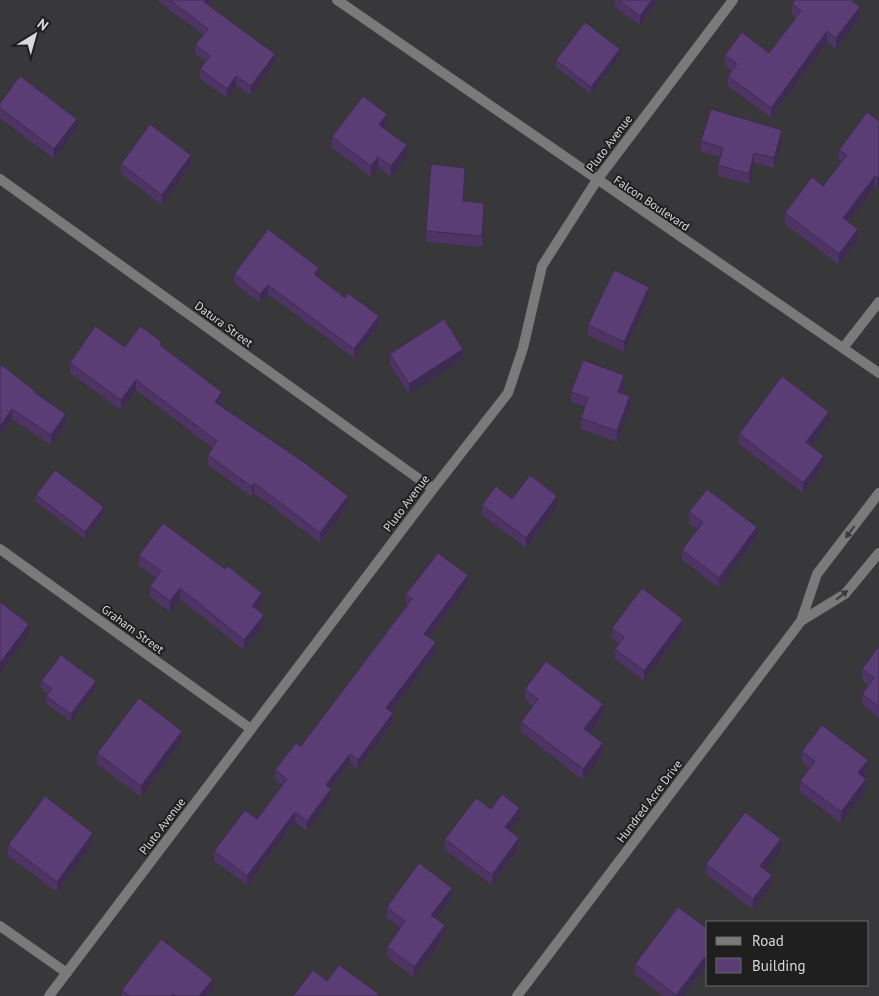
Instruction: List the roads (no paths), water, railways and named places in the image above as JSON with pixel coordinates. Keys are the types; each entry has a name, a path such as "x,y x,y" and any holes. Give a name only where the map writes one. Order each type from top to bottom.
{"street":[{"name":"Pluto Avenue","path":"49,996 433,489 508,393 523,348 542,266 597,180 733,0"},
{"name":"Falcon Boulevard","path":"344,2 597,180 879,373"},
{"name":"Datura Street","path":"0,179 433,489"},
{"path":"843,348 879,302"},
{"name":"Hundred Acre Drive","path":"517,996 802,621 817,574 879,493"},
{"name":"Graham Street","path":"0,549 251,729"},
{"name":"Hundred Acre Drive","path":"802,621 845,594 879,553"},
{"path":"0,926 67,973"}]}
